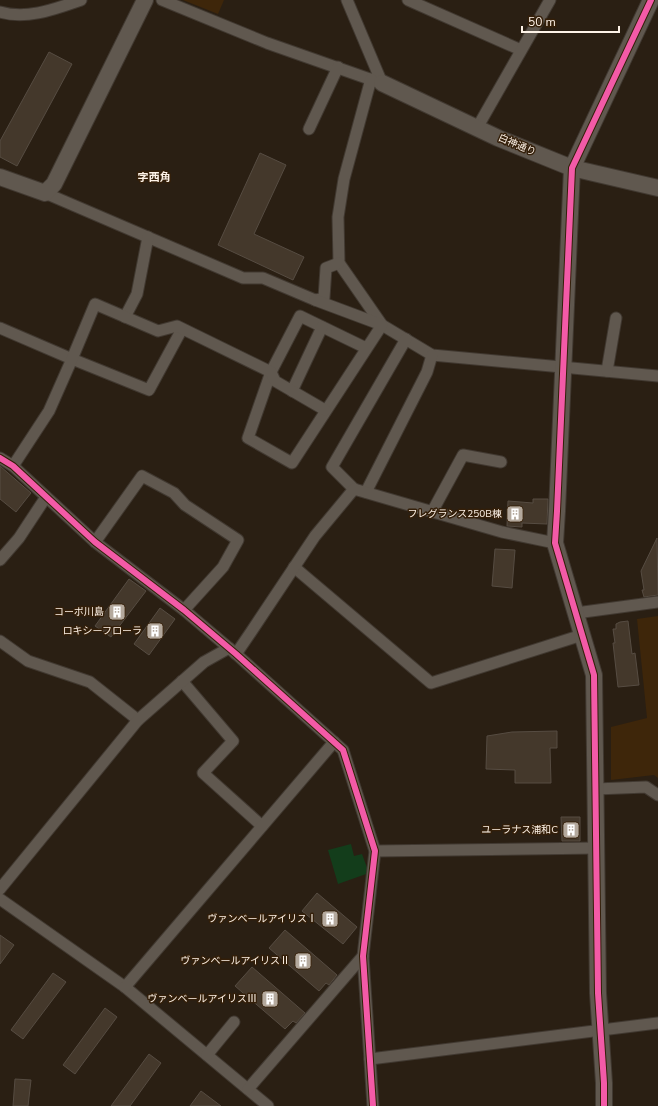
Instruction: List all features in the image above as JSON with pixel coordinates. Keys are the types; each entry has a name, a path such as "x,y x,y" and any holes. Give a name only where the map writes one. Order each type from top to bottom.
{"street":[{"path":"0,12 20,16 54,10 81,0"},
{"path":"45,193 54,184 145,0"},
{"path":"162,0 267,43 377,81"},
{"path":"347,0 377,81 344,179 338,217 339,263 382,325"},
{"path":"408,0 521,50"},
{"path":"477,128 550,0"},
{"path":"604,1106 604,1083 598,993 594,675 555,543 572,168 651,0"},
{"path":"309,129 338,67"},
{"name":"白神通り","path":"377,81 477,128 572,168 658,188"},
{"path":"0,177 45,193 243,278 263,278 315,300 382,325 432,355 658,376"},
{"path":"125,317 137,294 148,237"},
{"path":"315,300 324,298 326,268 339,263"},
{"path":"13,466 49,411 95,304 158,331 177,326 271,372 275,381 326,410"},
{"path":"366,348 300,316 271,372 248,438 292,464 382,325"},
{"path":"607,371 616,318"},
{"path":"0,328 149,390 182,329"},
{"path":"292,391 322,328"},
{"path":"406,339 332,467 354,489 502,532 555,543"},
{"path":"366,492 427,372 432,355"},
{"path":"432,512 463,455 501,462"},
{"path":"0,458 13,466 95,542 184,610 343,750 375,851 363,956 373,1106"},
{"path":"95,542 142,476 174,493 185,505 238,540 223,567 184,610"},
{"path":"0,889 138,720 204,662 232,651 251,632 315,536 354,489"},
{"path":"0,560 19,538 46,498"},
{"path":"294,566 431,683 582,635"},
{"path":"576,613 658,602"},
{"path":"0,641 28,661 90,682 138,720"},
{"path":"182,681 233,741 203,773 262,826"},
{"path":"125,987 334,742"},
{"path":"596,789 646,788 658,795"},
{"path":"375,851 596,848"},
{"path":"0,899 125,987 268,1106"},
{"path":"248,1089 363,956"},
{"path":"207,1055 234,1022"},
{"path":"370,1059 658,1023"}],"shaded area":[{"path":"183,0 224,0 218,14"},
{"path":"658,616 658,778 654,775 611,780 611,727 647,718 637,619"}],"green space":[{"path":"351,844 354,856 362,854 369,873 338,884 328,850"}],"building":[{"path":"49,52 72,64 17,166 0,157 0,141"},
{"path":"260,153 286,165 254,234 304,257 293,280 218,245"},
{"path":"0,466 31,493 16,512 0,499"},
{"path":"533,499 548,499 547,524 522,523 522,527 507,526 508,501 533,503"},
{"path":"657,538 658,595 644,597 641,571"},
{"path":"495,549 515,550 512,588 492,586"},
{"name":"コーポ川島","path":"129,579 146,591 111,637 95,626"},
{"name":"ロキシーフローラ","path":"160,608 175,619 149,655 134,644"},
{"path":"628,621 632,654 635,653 639,685 618,687 613,643 615,643 613,629 616,629 616,624"},
{"path":"557,731 557,748 550,748 551,783 515,783 515,770 486,769 487,736 512,732"},
{"name":"ユーラナス浦和C","path":"561,817 580,817 580,841 562,841"},
{"name":"ヴァンベールアイリスⅠ","path":"317,893 357,927 343,944 302,911"},
{"name":"ヴァンベールアイリスⅡ","path":"285,930 337,975 329,985 326,983 319,991 269,948"},
{"path":"0,935 14,945 0,964"},
{"name":"ヴァンベールアイリスⅢ","path":"252,967 305,1013 296,1023 293,1021 285,1029 235,986"},
{"path":"53,973 66,982 23,1039 11,1030"},
{"path":"105,1008 117,1017 75,1074 63,1065"},
{"path":"149,1054 161,1063 130,1106 111,1106"},
{"path":"15,1079 31,1080 28,1106 13,1106"},
{"path":"201,1091 221,1106 190,1106"}],"cycle path":[{"path":"604,1106 604,1083 598,993 594,675 555,543 572,168 651,0"},
{"path":"0,458 13,466 95,542 184,610 236,654 343,750 375,851 363,956 373,1106"}],"place":[{"name":"フレグランス250B棟","path":"515,514"},
{"name":"コーポ川島","path":"117,612"},
{"name":"ロキシーフローラ","path":"155,631"},
{"name":"ユーラナス浦和C","path":"571,830"},
{"name":"ヴァンベールアイリスⅠ","path":"330,919"},
{"name":"ヴァンベールアイリスⅡ","path":"303,961"},
{"name":"ヴァンベールアイリスⅢ","path":"270,999"}],"district":[{"name":"字西角","path":"154,177"}]}
